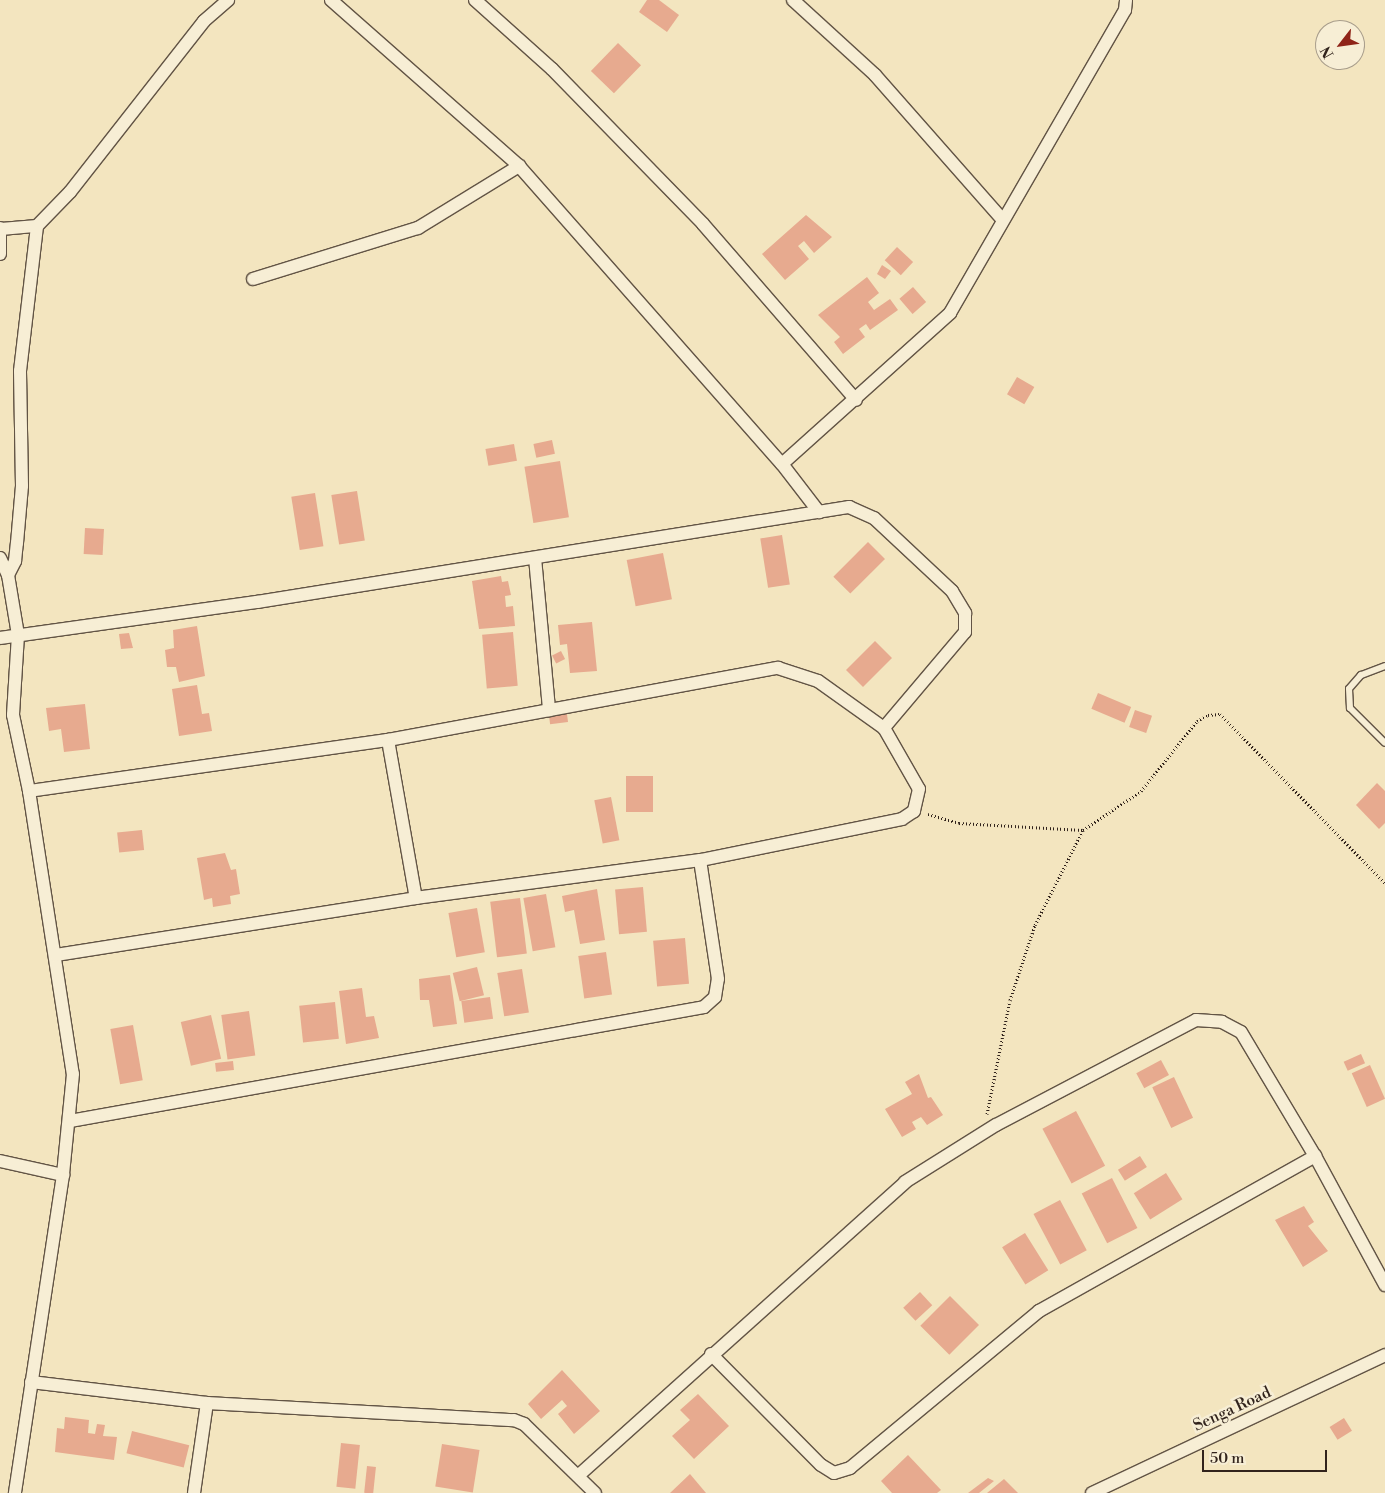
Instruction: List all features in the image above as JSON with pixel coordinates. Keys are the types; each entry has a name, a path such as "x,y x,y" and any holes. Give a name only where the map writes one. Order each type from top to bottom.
{"street":[{"path":"8,575 15,561 18,543 22,486 20,370 37,226 70,192 204,21 228,0"},
{"path":"331,0 519,166 782,464 818,512"},
{"path":"475,0 552,69 703,224 856,400"},
{"path":"793,0 875,75 1002,219"},
{"path":"782,464 942,324 1126,10 1126,0"},
{"path":"253,279 418,228 519,166"},
{"path":"0,254 0,228 37,226"},
{"path":"0,638 258,602 849,507 874,518 952,591 965,613 964,632 884,728"},
{"path":"0,558 8,575 18,635 13,715 29,791 73,1074 70,1121 63,1175 15,1493"},
{"path":"535,558 548,710"},
{"path":"29,791 388,740 778,668 818,681 884,728 919,789 914,811 902,819 700,860 416,898 55,954"},
{"path":"388,740 416,898"},
{"path":"70,1121 704,1007 715,997 718,979 700,860"},
{"path":"579,1475 904,1182 985,1132 1196,1020 1222,1022 1241,1032 1315,1156 1385,1285"},
{"path":"711,1354 821,1465 834,1473 850,1468 1040,1311 1315,1156"},
{"path":"0,1161 63,1175"},
{"name":"Senga Road","path":"1092,1493 1385,1356"},
{"path":"31,1382 207,1404 514,1420 524,1424 579,1475 595,1493"},
{"path":"194,1493 207,1404"}],"lane":[{"path":"1385,666 1361,675 1349,689 1350,708 1385,743"}],"path":[{"path":"985,1132 990,1086 1010,1000 1035,925 1083,830 1141,791 1197,721 1208,715 1220,714 1385,883"},
{"path":"914,811 959,823 1083,830"}],"building":[{"path":"647,0 659,0 679,15 667,32 639,12"},
{"path":"618,43 641,65 614,93 591,71"},
{"path":"806,215 832,237 814,253 804,241 798,246 809,259 785,280 762,254"},
{"path":"897,247 913,262 901,275 885,260"},
{"path":"882,265 891,271 885,279 877,274"},
{"path":"867,277 879,293 868,302 874,310 890,299 898,310 870,330 866,324 859,329 865,337 843,354 834,342 840,337 818,315"},
{"path":"913,287 926,302 913,314 899,299"},
{"path":"1017,377 1034,387 1024,404 1007,394"},
{"path":"552,440 555,454 536,458 533,444"},
{"path":"514,444 517,461 488,466 485,449"},
{"path":"560,461 569,517 533,523 524,467"},
{"path":"357,491 365,540 339,544 331,495"},
{"path":"315,493 323,546 300,550 291,497"},
{"path":"85,528 104,529 103,555 84,554"},
{"path":"782,535 790,584 768,588 760,538"},
{"path":"868,542 885,559 850,594 833,577"},
{"path":"663,553 672,599 636,606 627,560"},
{"path":"501,576 502,582 508,581 511,595 505,596 506,607 513,606 515,626 479,629 472,581"},
{"path":"592,622 597,671 570,673 567,644 560,645 558,625"},
{"path":"197,626 205,676 179,682 176,667 167,667 165,650 174,648 173,630"},
{"path":"513,632 518,686 487,688 482,635"},
{"path":"129,633 133,648 121,649 119,634"},
{"path":"875,641 892,658 863,687 846,670"},
{"path":"561,651 565,659 556,664 552,656"},
{"path":"197,685 202,714 209,713 212,731 179,736 172,689"},
{"path":"1098,693 1131,707 1124,723 1091,709"},
{"path":"85,704 90,749 64,752 61,729 49,731 46,708"},
{"path":"1135,710 1152,716 1146,733 1129,727"},
{"path":"567,714 568,722 550,724 549,716"},
{"path":"626,776 653,776 653,812 626,812"},
{"path":"1377,783 1385,791 1385,823 1379,829 1356,805"},
{"path":"611,797 619,840 603,843 594,800"},
{"path":"142,830 144,850 119,853 117,833"},
{"path":"225,853 231,870 236,869 240,894 230,896 231,904 213,907 212,898 204,900 197,858"},
{"path":"643,887 647,932 619,934 615,889"},
{"path":"597,889 605,940 580,944 574,910 565,912 562,896"},
{"path":"546,894 555,947 533,951 523,898"},
{"path":"520,898 527,954 497,957 490,902"},
{"path":"477,908 485,952 456,957 448,913"},
{"path":"685,938 689,984 657,987 653,941"},
{"path":"606,952 612,995 584,998 578,956"},
{"path":"477,967 484,995 460,1001 453,973"},
{"path":"522,969 529,1012 504,1016 497,973"},
{"path":"450,975 457,1024 433,1027 429,1000 420,1000 419,979"},
{"path":"362,988 366,1017 374,1016 379,1038 346,1044 339,991"},
{"path":"490,997 493,1019 464,1023 461,1001"},
{"path":"335,1002 339,1039 303,1043 299,1006"},
{"path":"249,1011 255,1056 228,1059 221,1015"},
{"path":"211,1015 221,1059 191,1066 181,1022"},
{"path":"133,1025 143,1080 120,1084 110,1029"},
{"path":"1361,1054 1365,1063 1348,1071 1344,1062"},
{"path":"1161,1060 1169,1075 1144,1088 1136,1073"},
{"path":"233,1061 234,1070 216,1072 215,1063"},
{"path":"1370,1065 1385,1099 1367,1107 1352,1073"},
{"path":"919,1074 928,1098 931,1097 943,1115 927,1125 921,1117 912,1122 916,1129 902,1137 885,1109 912,1094 905,1082"},
{"path":"1174,1077 1193,1118 1171,1128 1152,1087"},
{"path":"1076,1111 1105,1166 1072,1184 1042,1129"},
{"path":"1140,1156 1147,1167 1125,1181 1118,1170"},
{"path":"1166,1173 1182,1199 1150,1219 1134,1193"},
{"path":"1112,1178 1137,1228 1107,1243 1082,1193"},
{"path":"1060,1200 1087,1250 1060,1264 1034,1214"},
{"path":"1304,1206 1314,1222 1308,1226 1328,1251 1303,1267 1275,1220"},
{"path":"1025,1233 1048,1270 1025,1285 1002,1247"},
{"path":"920,1292 932,1305 915,1321 903,1308"},
{"path":"950,1296 979,1325 949,1355 920,1326"},
{"path":"562,1370 600,1411 574,1434 558,1414 567,1406 562,1400 541,1419 528,1404"},
{"path":"698,1394 729,1426 694,1459 672,1436 690,1420 680,1410"},
{"path":"65,1417 89,1420 88,1433 95,1434 97,1424 105,1425 103,1436 117,1437 114,1460 55,1452 57,1428 64,1429"},
{"path":"1344,1418 1352,1431 1338,1440 1330,1427"},
{"path":"132,1431 189,1445 184,1468 126,1453"},
{"path":"341,1443 360,1445 355,1489 336,1487"},
{"path":"442,1444 480,1450 473,1492 435,1486"},
{"path":"908,1455 941,1490 937,1493 892,1493 881,1481"},
{"path":"367,1466 376,1467 373,1493 364,1493"},
{"path":"690,1474 706,1493 670,1493"},
{"path":"988,1478 994,1481 979,1493 968,1493"},
{"path":"1004,1479 1018,1493 987,1493"}]}
